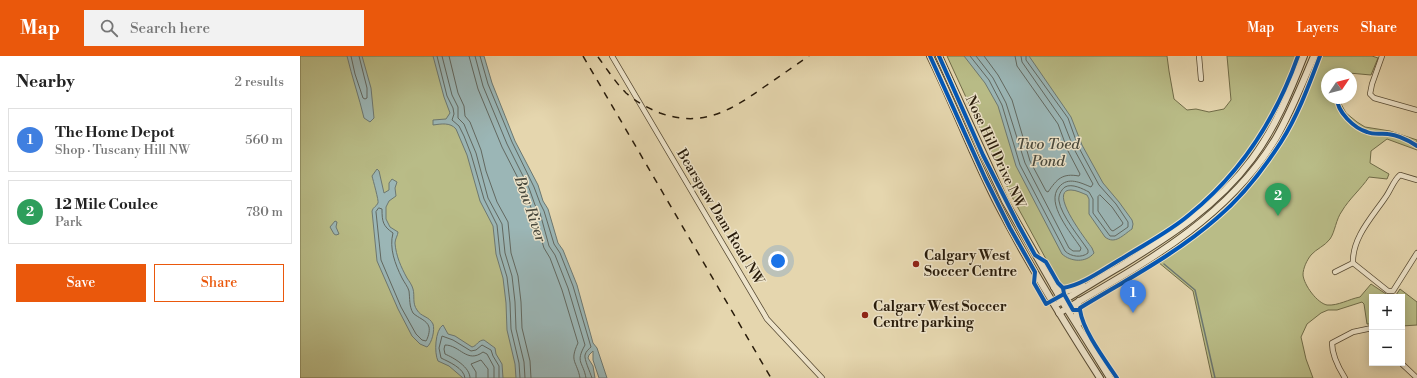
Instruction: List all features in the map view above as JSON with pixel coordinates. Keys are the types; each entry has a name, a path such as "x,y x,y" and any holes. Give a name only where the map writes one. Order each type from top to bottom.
{"street":[{"name":"Bearspaw Dam Road NW","path":"612,56 767,319 822,378"},
{"name":"Nose Hill Drive NW","path":"930,56 972,150 1013,234 1054,306 1100,378"},
{"name":"Nose Hill Drive NW","path":"939,56 1002,195 1062,301 1110,378"},
{"path":"1199,56 1201,79"},
{"path":"1054,306 1169,236 1202,212 1223,192 1252,158 1269,132 1286,100 1304,56"},
{"path":"1059,313 1187,234 1210,216 1235,192 1258,164 1276,138 1293,108 1314,56"},
{"path":"1382,56 1370,94 1374,98 1417,110"},
{"path":"1353,263 1354,250 1362,232 1396,178 1400,175 1417,180"},
{"path":"1353,263 1388,291 1393,291 1417,253"},
{"path":"1335,272 1353,263"},
{"path":"1054,287 1066,291 1094,282"},
{"path":"1079,301 1076,307 1076,317 1091,348"},
{"path":"1345,378 1336,361 1332,349 1332,343 1353,332 1369,329"},
{"path":"1404,366 1417,378"}],"green space":[{"path":"300,56 434,56 498,228 520,378 300,378"},
{"path":"947,56 1167,56 1174,99 1187,110 1196,109 1209,112 1224,109 1231,100 1227,56 1300,56 1276,114 1257,145 1231,180 1176,229 1107,271 1076,287 1063,286 1058,281 1011,195"},
{"path":"1317,56 1372,56 1378,58 1371,75 1357,74 1357,68 1321,68 1321,104 1341,104 1346,113 1365,127 1390,131 1417,140 1417,150 1387,139 1371,151 1370,163 1389,174 1387,179 1369,177 1340,214 1330,239 1326,244 1311,255 1304,270 1303,275 1308,288 1323,304 1335,304 1360,297 1371,284 1386,294 1369,294 1369,324 1367,324 1364,304 1362,302 1337,310 1328,310 1321,313 1307,324 1301,337 1306,359 1313,378 1212,378 1193,291 1158,262 1157,259 1190,238 1204,227 1241,192 1263,165 1282,137 1301,97"},
{"path":"1400,289 1417,302 1417,325 1405,326 1405,294 1397,294"}],"water":[{"path":"347,56 362,56 371,88 374,118 370,122 364,118"},
{"name":"Bow River","path":"433,56 484,56 492,83 515,141 538,185 543,201 548,209 558,243 563,250 577,285 593,343 597,348 607,378 599,378 593,360 593,351 588,358 593,366 595,378 516,378 515,364 507,330 503,278 496,254 493,226 480,201 467,155 456,129 448,124 433,125 433,120 446,119 450,113"},
{"name":"Two Toed Pond","path":"964,56 1029,56 1071,117 1082,145 1103,183 1132,220 1132,229 1116,240 1105,237 1089,214 1089,199 1087,195 1073,190 1065,192 1063,198 1066,207 1094,253 1083,260 1070,259 1062,254 1016,166 998,106 985,83"},
{"path":"377,169 379,171 384,193 389,190 389,183 392,179 397,182 395,188 396,196 389,201 386,207 386,219 390,227 398,232 395,240 396,252 403,270 413,288 415,307 433,324 433,336 427,347 420,344 412,336 398,309 377,261 372,211 378,201 372,176"},
{"path":"335,221 337,222 336,227 339,234 336,235 330,227"},
{"path":"443,325 448,334 455,336 472,347 484,340 495,348 496,354 502,364 503,378 463,378 449,366 438,361 436,342 438,332"}],"waterway":[{"path":"1164,264 1195,290 1215,378"}],"railway":[{"path":"583,56 771,378"},
{"path":"598,57 618,84 634,99 660,113 689,119 715,115 727,110 751,96 809,56"}],"cycle path":[{"path":"930,56 985,178 1010,228 1035,272 1034,283 1046,304 1064,294"},
{"path":"939,56 983,155 1019,226 1035,255 1046,262 1058,283 1063,288 1064,294 1073,310 1080,310 1080,308 1168,255 1201,231 1235,201 1259,173 1287,132 1303,100 1320,56"},
{"path":"1063,288 1086,280 1157,238 1208,199 1241,163 1255,143 1279,101 1298,56"},
{"path":"1338,104 1347,119 1362,130 1375,134 1396,135 1417,146"},
{"path":"1080,310 1085,327 1117,378"}],"place":[{"name":"12 Mile Coulee","path":"1278,216"},
{"name":"Calgary West Soccer Centre","path":"916,264"},
{"name":"The Home Depot","path":"1133,313"},
{"name":"Calgary West Soccer Centre parking","path":"865,315"}]}
